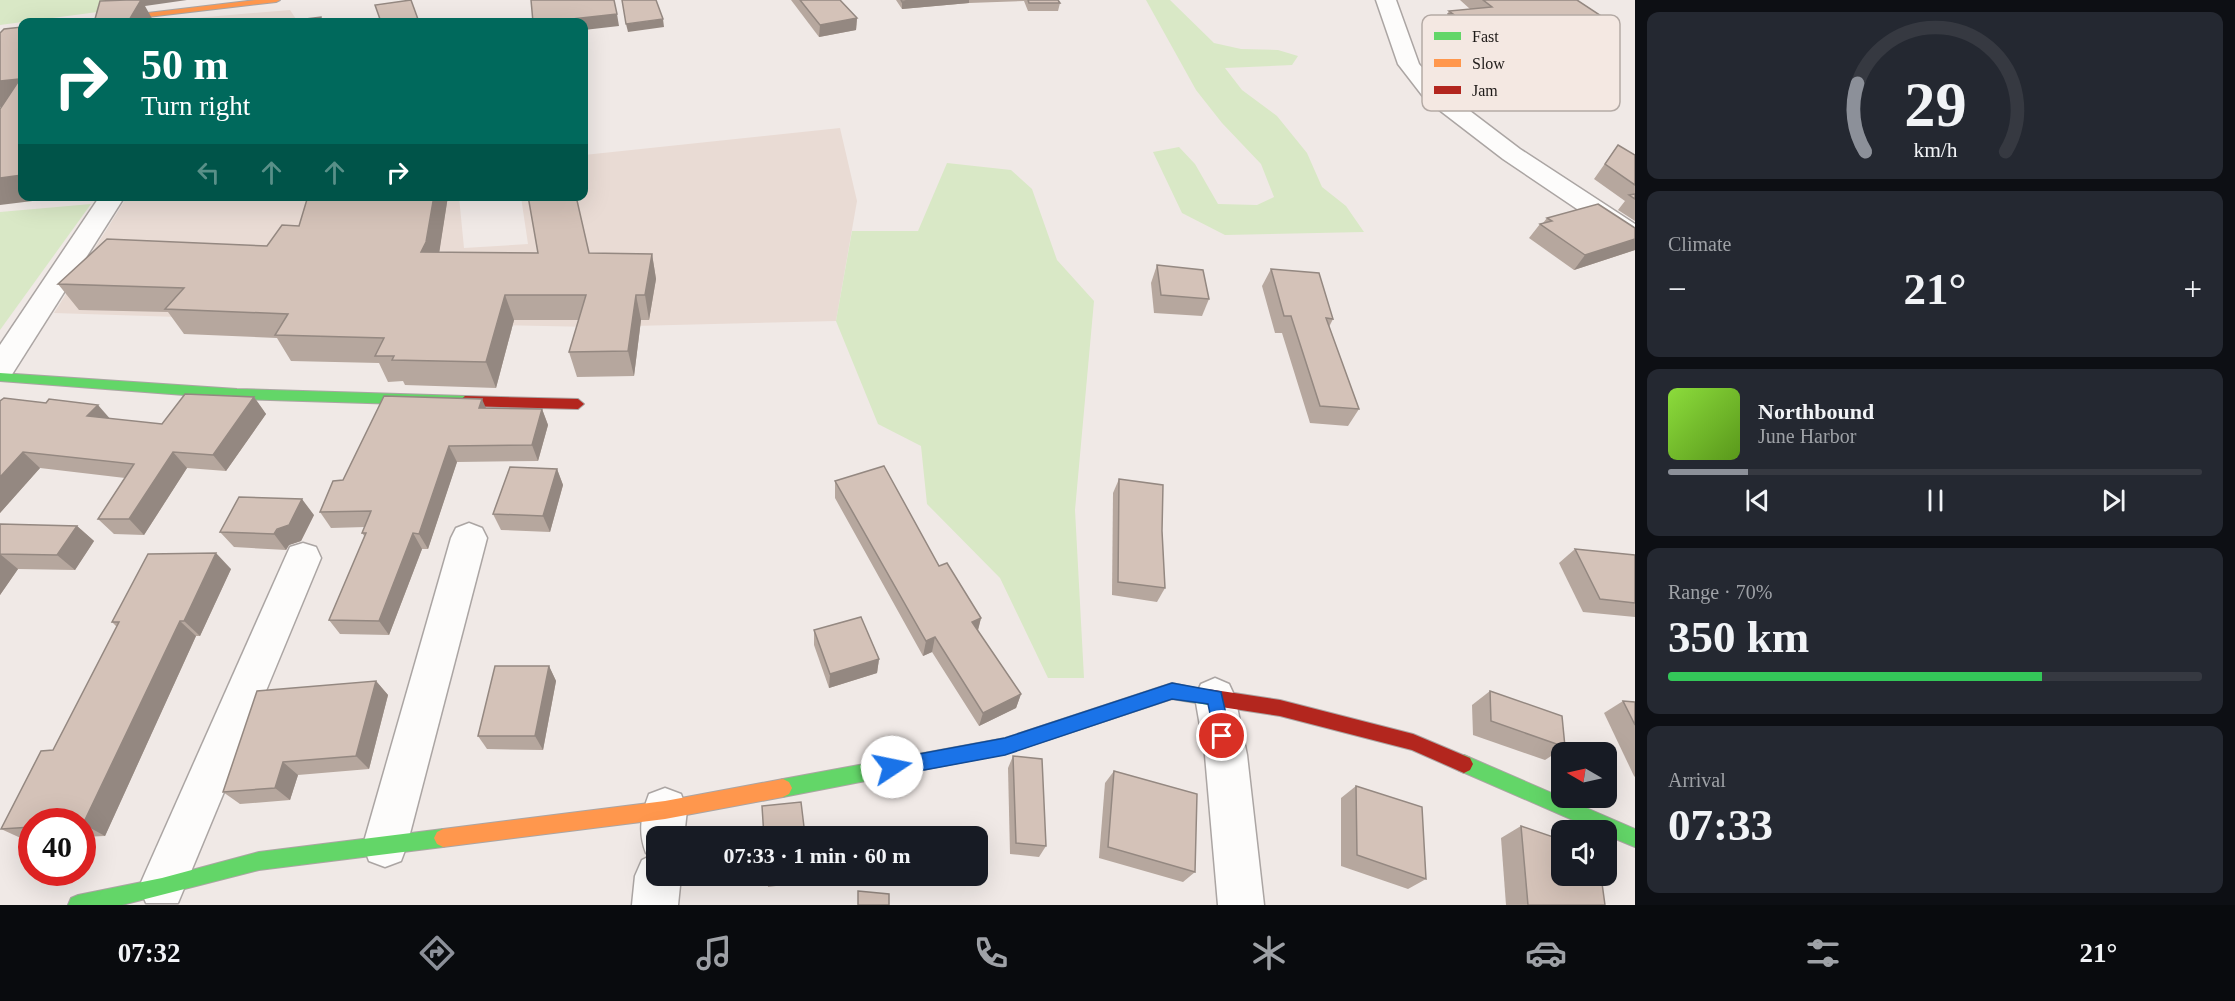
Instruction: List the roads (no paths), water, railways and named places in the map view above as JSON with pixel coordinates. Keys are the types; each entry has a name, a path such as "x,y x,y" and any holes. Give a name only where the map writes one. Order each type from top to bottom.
{"street":[{"path":"161,18 179,17 236,2 276,0"},
{"path":"1386,0 1396,19 1401,46 1414,73 1422,81"},
{"path":"1454,111 1514,158 1579,197 1635,236"},
{"path":"0,368 110,201"},
{"path":"0,378 249,395 578,404"},
{"path":"384,845 469,538"},
{"path":"162,887 303,558"},
{"path":"78,905 162,887 259,861 384,845 664,823 1005,746 1172,691 1280,708 1413,742 1635,838"},
{"path":"1215,698 1226,755 1241,905"},
{"path":"654,905 657,886"}]}
